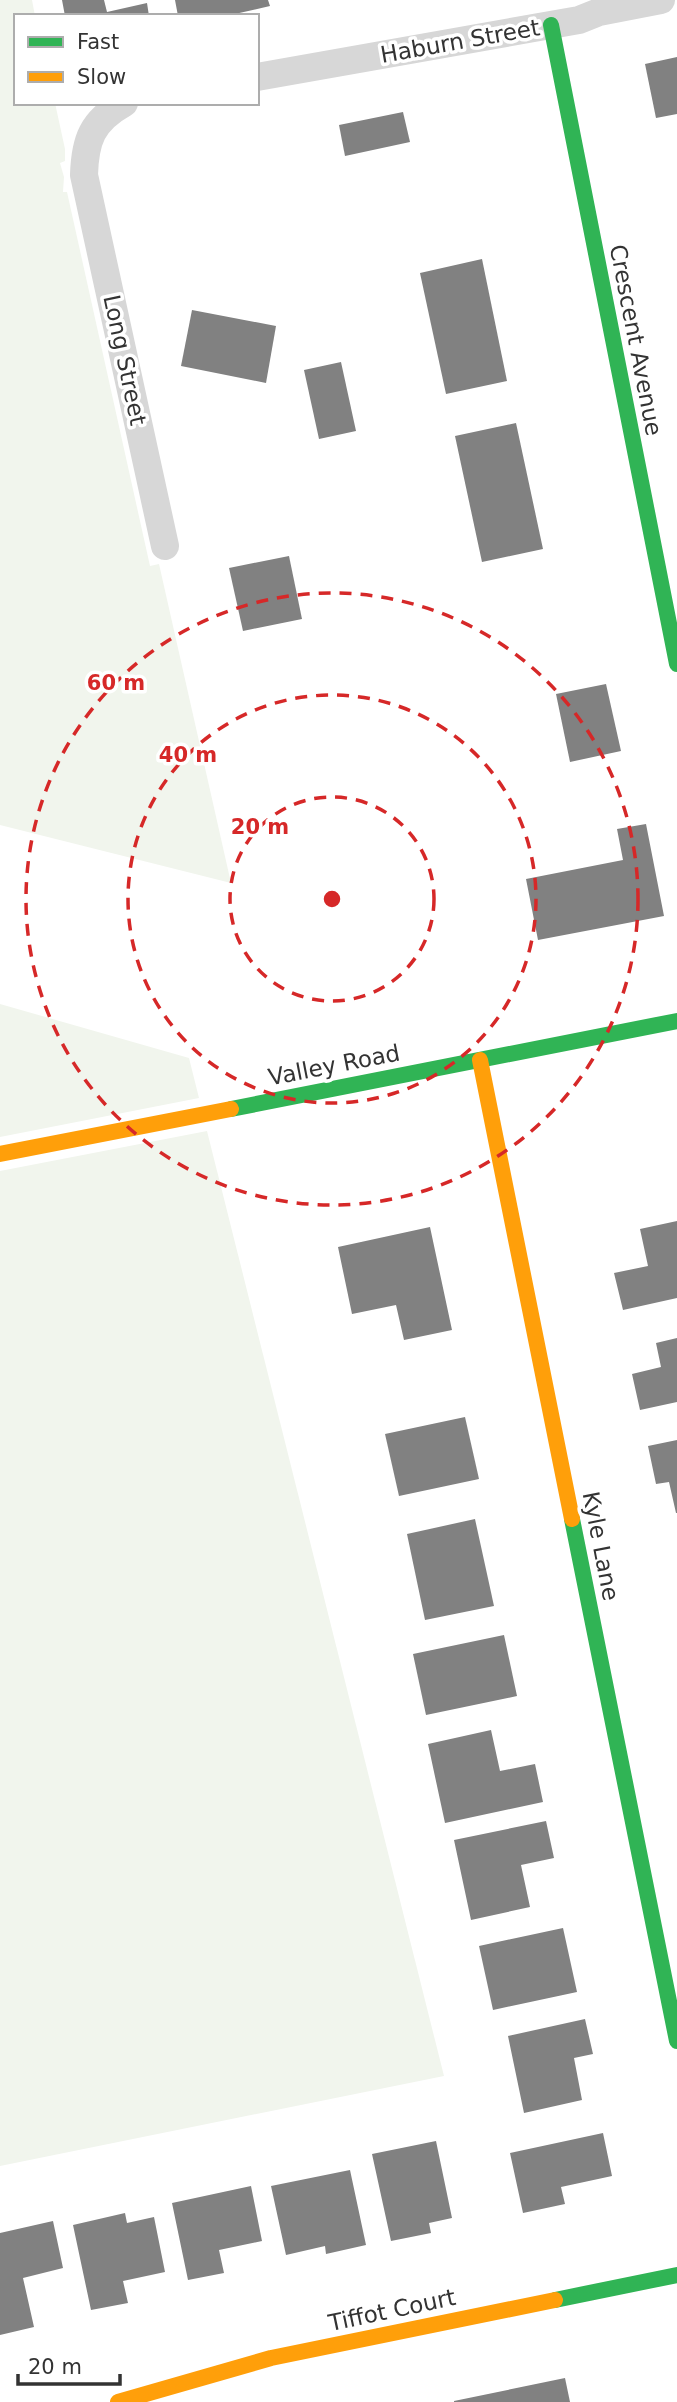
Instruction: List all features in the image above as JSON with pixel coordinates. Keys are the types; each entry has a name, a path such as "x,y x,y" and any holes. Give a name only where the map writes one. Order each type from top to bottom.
{"street":[{"name":"Haburn Street","path":"259,77 579,20 599,12 661,0"},
{"name":"Crescent Avenue","path":"551,25 677,664"},
{"name":"Long Street","path":"120,105 109,111 93,130 84,151 84,175 165,545"},
{"name":"Valley Road","path":"0,1154 677,1021"},
{"name":"Kyle Lane","path":"480,1060 677,2041"},
{"name":"Tiffot Court","path":"118,2402 271,2358 677,2275"}],"shaded area":[{"path":"0,0 32,0 35,14 14,14 14,105 55,105 65,149 65,161 60,163 64,177 63,192 67,192 150,566 159,564 231,883 0,825"},
{"path":"0,1004 189,1058 199,1098 0,1137"},
{"path":"207,1131 444,2076 0,2166 0,1171"}],"building":[{"path":"62,0 104,0 107,12 147,3 149,14 65,14"},
{"path":"175,0 268,0 270,6 235,14 178,14"},
{"path":"677,57 677,114 656,118 645,64"},
{"path":"403,112 410,142 345,156 339,125"},
{"path":"482,259 507,381 446,394 420,273"},
{"path":"192,310 276,326 266,383 181,366"},
{"path":"341,362 356,431 319,439 304,370"},
{"path":"516,423 543,549 482,562 455,436"},
{"path":"289,556 302,619 243,631 229,568"},
{"path":"606,684 621,751 570,762 556,694"},
{"path":"646,824 664,916 538,940 526,879 623,860 617,829"},
{"path":"677,1221 677,1298 623,1310 614,1273 648,1266 640,1229"},
{"path":"430,1227 452,1330 404,1340 396,1305 352,1314 338,1247"},
{"path":"677,1338 677,1402 640,1410 632,1374 661,1367 656,1343"},
{"path":"465,1417 479,1479 399,1496 385,1434"},
{"path":"677,1440 676,1513 669,1482 656,1484 648,1446"},
{"path":"475,1519 494,1606 425,1620 407,1534"},
{"path":"504,1635 517,1696 426,1715 413,1654"},
{"path":"491,1730 500,1771 535,1764 543,1802 445,1823 428,1744"},
{"path":"546,1821 554,1858 521,1865 530,1907 471,1920 454,1840"},
{"path":"563,1928 577,1992 493,2010 479,1946"},
{"path":"585,2019 593,2054 574,2058 582,2100 524,2113 508,2036"},
{"path":"603,2133 612,2176 561,2187 565,2204 523,2213 510,2153"},
{"path":"436,2141 452,2218 429,2223 431,2233 391,2241 372,2154"},
{"path":"350,2170 366,2245 326,2254 325,2246 286,2255 271,2186"},
{"path":"251,2186 262,2241 219,2250 224,2273 188,2280 172,2203"},
{"path":"125,2213 127,2223 154,2217 165,2272 123,2281 128,2303 91,2310 73,2225"},
{"path":"53,2221 63,2268 23,2278 34,2327 0,2335 0,2233"},
{"path":"565,2378 570,2402 454,2402 454,2401"}],"traffic: fast":[{"path":"551,25 677,664"},
{"path":"231,1109 677,1021"},
{"path":"572,1519 677,2041"},
{"path":"555,2300 677,2275"}],"traffic: slow":[{"path":"480,1060 572,1519"},
{"path":"0,1154 231,1109"},
{"path":"118,2402 271,2358 555,2300"}]}
